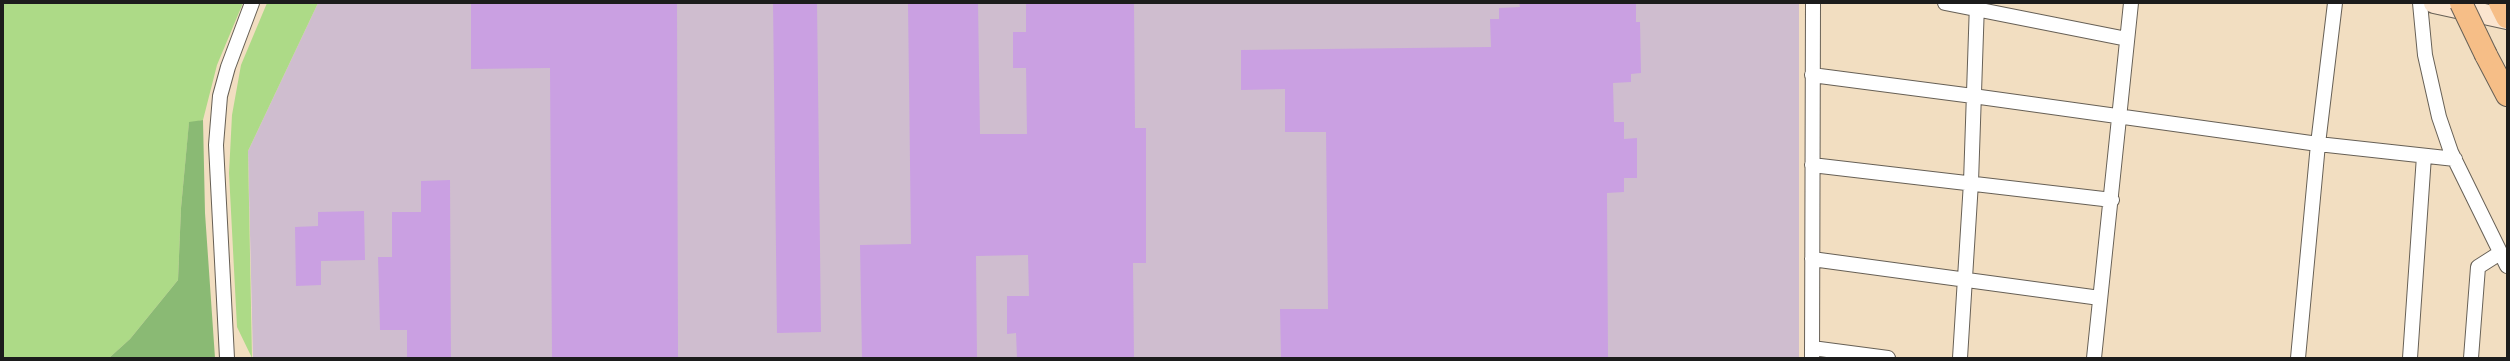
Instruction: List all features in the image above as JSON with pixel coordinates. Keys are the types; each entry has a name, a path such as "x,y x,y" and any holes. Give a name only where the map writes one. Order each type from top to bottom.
{"highway":[{"path":"2461,3 2507,95"},
{"path":"2500,3 2507,18"}],"main road":[{"path":"2434,3 2507,18"}],"street":[{"path":"227,358 216,145 220,96 228,68 252,3"},
{"path":"1813,3 1812,353 1888,358"},
{"path":"1945,3 1977,6 2127,39"},
{"path":"2094,358 2112,200 2131,3"},
{"path":"2298,358 2318,144 2335,3"},
{"path":"2420,3 2431,88 2439,118 2454,159 2507,266"},
{"path":"1960,358 1971,182 1977,6"},
{"path":"1812,76 1973,96 2318,144 2454,159"},
{"path":"2410,358 2424,156"},
{"path":"1812,165 1971,182 2112,200"},
{"path":"2471,358 2478,267 2500,253"},
{"path":"1812,259 1965,278 2100,298"}],"shaded area":[{"path":"318,3 1799,3 1799,358 253,358 248,151"}],"green space":[{"path":"3,3 243,3 217,65 203,120 189,123 181,208 178,280 130,339 109,358 3,358"},
{"path":"267,3 318,3 248,151 252,358 237,327 229,173 232,115 241,65"},
{"path":"203,120 205,213 215,358 109,358 130,339 178,280 181,208 189,122"}],"building":[{"path":"471,3 677,3 678,358 552,358 550,68 471,69"},
{"path":"773,3 817,3 821,332 777,333"},
{"path":"908,3 978,3 980,134 1027,134 1026,68 1013,68 1013,32 1026,32 1026,3 1134,3 1135,128 1146,128 1146,263 1133,263 1134,358 1017,358 1016,333 1007,334 1007,296 1029,296 1028,255 976,256 977,358 862,358 860,245 911,244"},
{"path":"1519,3 1636,3 1636,22 1640,22 1641,73 1631,74 1631,82 1613,83 1614,122 1624,122 1624,139 1637,138 1637,178 1624,178 1624,192 1607,193 1608,358 1281,358 1280,309 1328,309 1326,132 1285,132 1285,89 1241,90 1241,50 1491,47 1490,19 1499,19 1499,8 1520,7"},
{"path":"450,180 451,358 407,358 407,330 380,330 378,257 392,257 392,212 421,212 421,181"},
{"path":"364,211 365,260 321,261 321,285 296,286 295,227 318,226 318,212"}]}
